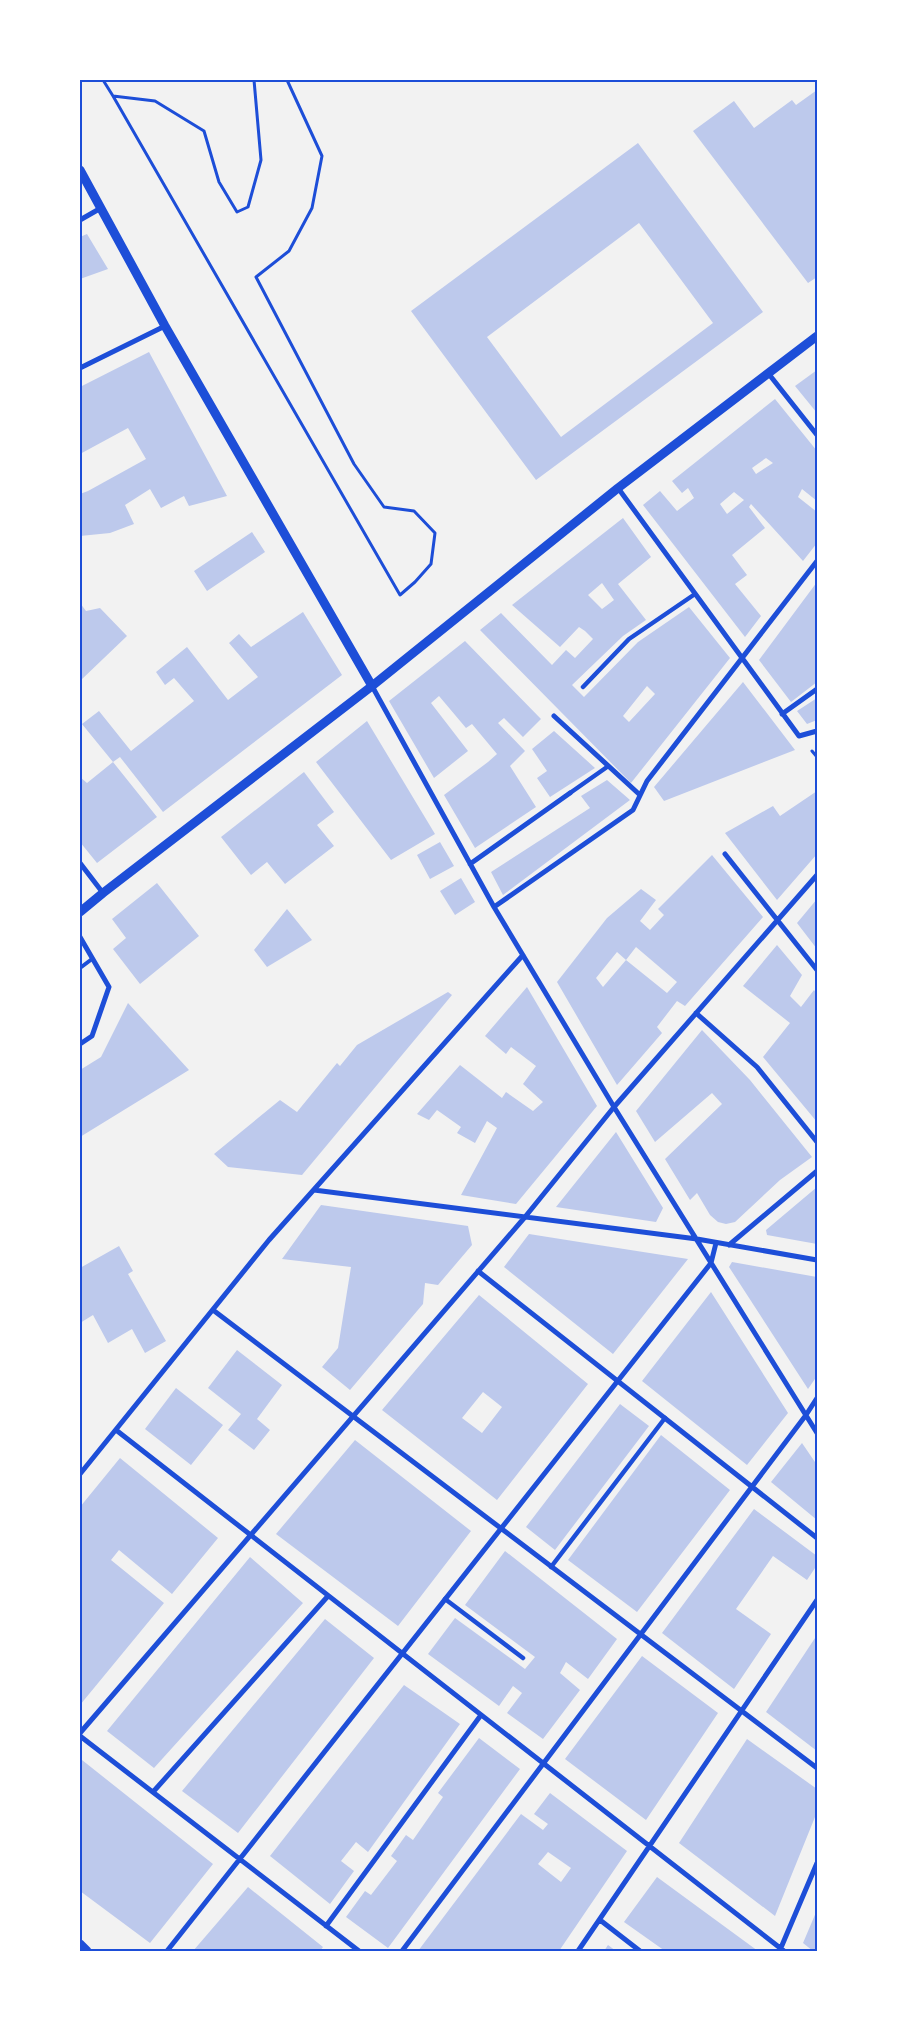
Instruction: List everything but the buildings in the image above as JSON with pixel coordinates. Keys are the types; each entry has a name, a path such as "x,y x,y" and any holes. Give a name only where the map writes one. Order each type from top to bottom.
{"street":[{"path":"80,170 165,326 372,686 494,907 614,1106 817,1433"},
{"path":"80,220 101,208"},
{"path":"80,368 165,326"},
{"path":"80,912 372,686 618,488 817,336"},
{"path":"768,373 817,435"},
{"path":"618,488 799,736 817,731"},
{"path":"494,907 633,810 647,781 817,561"},
{"path":"583,687 629,639 695,594"},
{"path":"782,714 817,689"},
{"path":"554,716 640,795"},
{"path":"470,864 607,766"},
{"path":"725,854 817,970"},
{"path":"80,863 103,893"},
{"path":"359,1951 80,1735 525,1217 614,1106 817,875"},
{"path":"80,938 109,987 92,1036 80,1044"},
{"path":"80,1474 269,1240 523,956"},
{"path":"696,1013 757,1067 817,1142"},
{"path":"730,1245 817,1172"},
{"path":"314,1190 697,1239 817,1260"},
{"path":"167,1951 711,1263 716,1243"},
{"path":"478,1271 817,1538"},
{"path":"213,1310 817,1768"},
{"path":"402,1951 817,1398"},
{"path":"551,1566 665,1418"},
{"path":"116,1430 782,1950 817,1863"},
{"path":"153,1792 328,1596"},
{"path":"445,1599 523,1658"},
{"path":"578,1951 817,1600"},
{"path":"326,1926 481,1715"},
{"path":"600,1920 640,1951"},
{"path":"80,1944 87,1951"}],"lane":[{"path":"80,968 92,959"}],"path":[{"path":"103,80 400,594 415,582 431,564 435,533 414,511 384,507 369,486 354,464 256,277 289,251 312,208 322,156 286,80"},
{"path":"113,96 155,101 204,131 219,182 237,212 248,207 261,160 254,80"}]}
